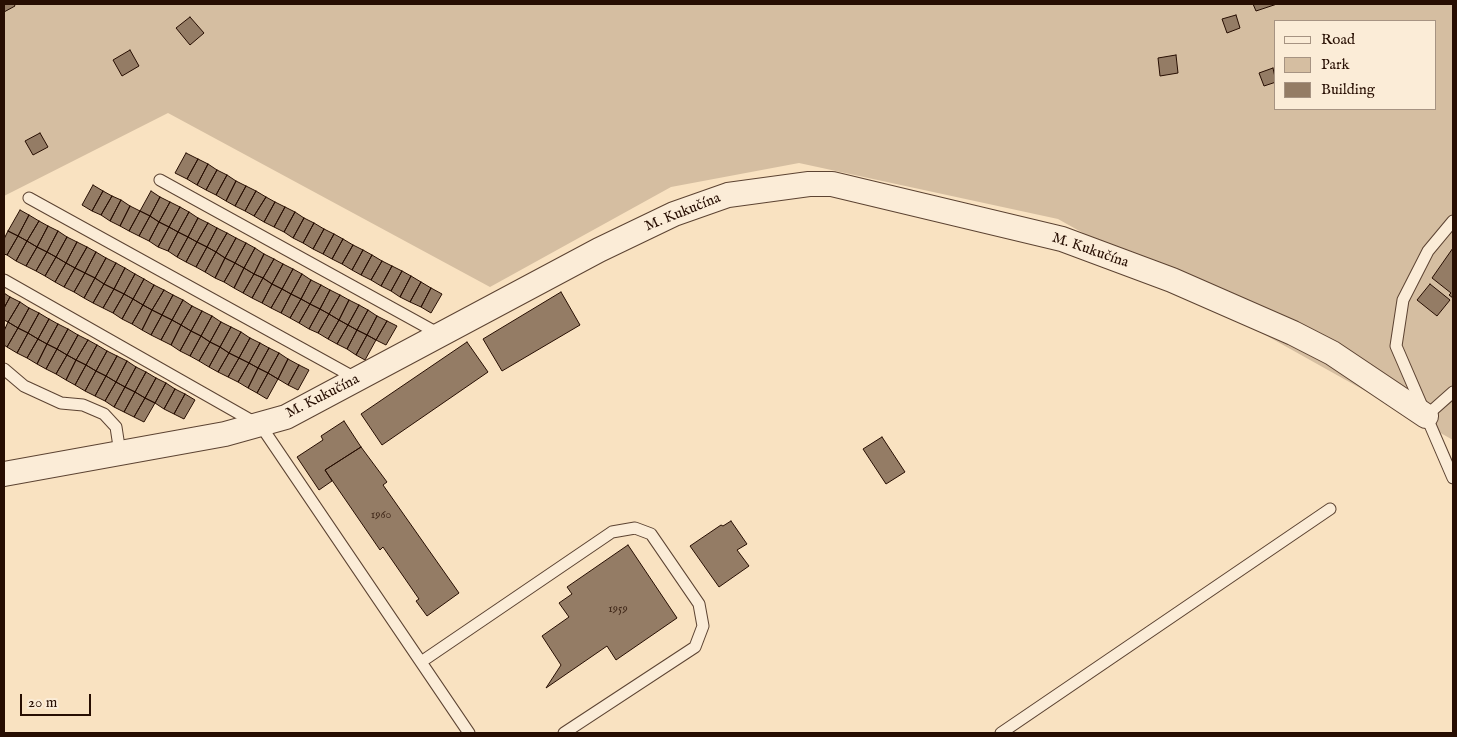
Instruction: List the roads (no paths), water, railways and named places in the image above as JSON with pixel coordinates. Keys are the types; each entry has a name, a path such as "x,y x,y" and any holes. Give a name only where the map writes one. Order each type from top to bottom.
{"street":[{"name":"M. Kukučína","path":"4,474 261,426 286,417 599,250 702,203 765,189 809,184 832,184 1062,240 1172,280 1284,329 1332,353 1426,416"}],"lane":[{"path":"160,180 441,335"},
{"path":"30,198 358,380"},
{"path":"1453,222 1428,252 1403,300 1396,346 1453,478"},
{"path":"4,280 261,426 469,733"},
{"path":"4,369 24,386 61,403 84,405 104,414 116,427 120,453"},
{"path":"1426,416 1453,392"},
{"path":"1001,733 1330,509"},
{"path":"421,662 612,532 635,528 651,534 699,604 703,626 695,647 564,733"}]}
